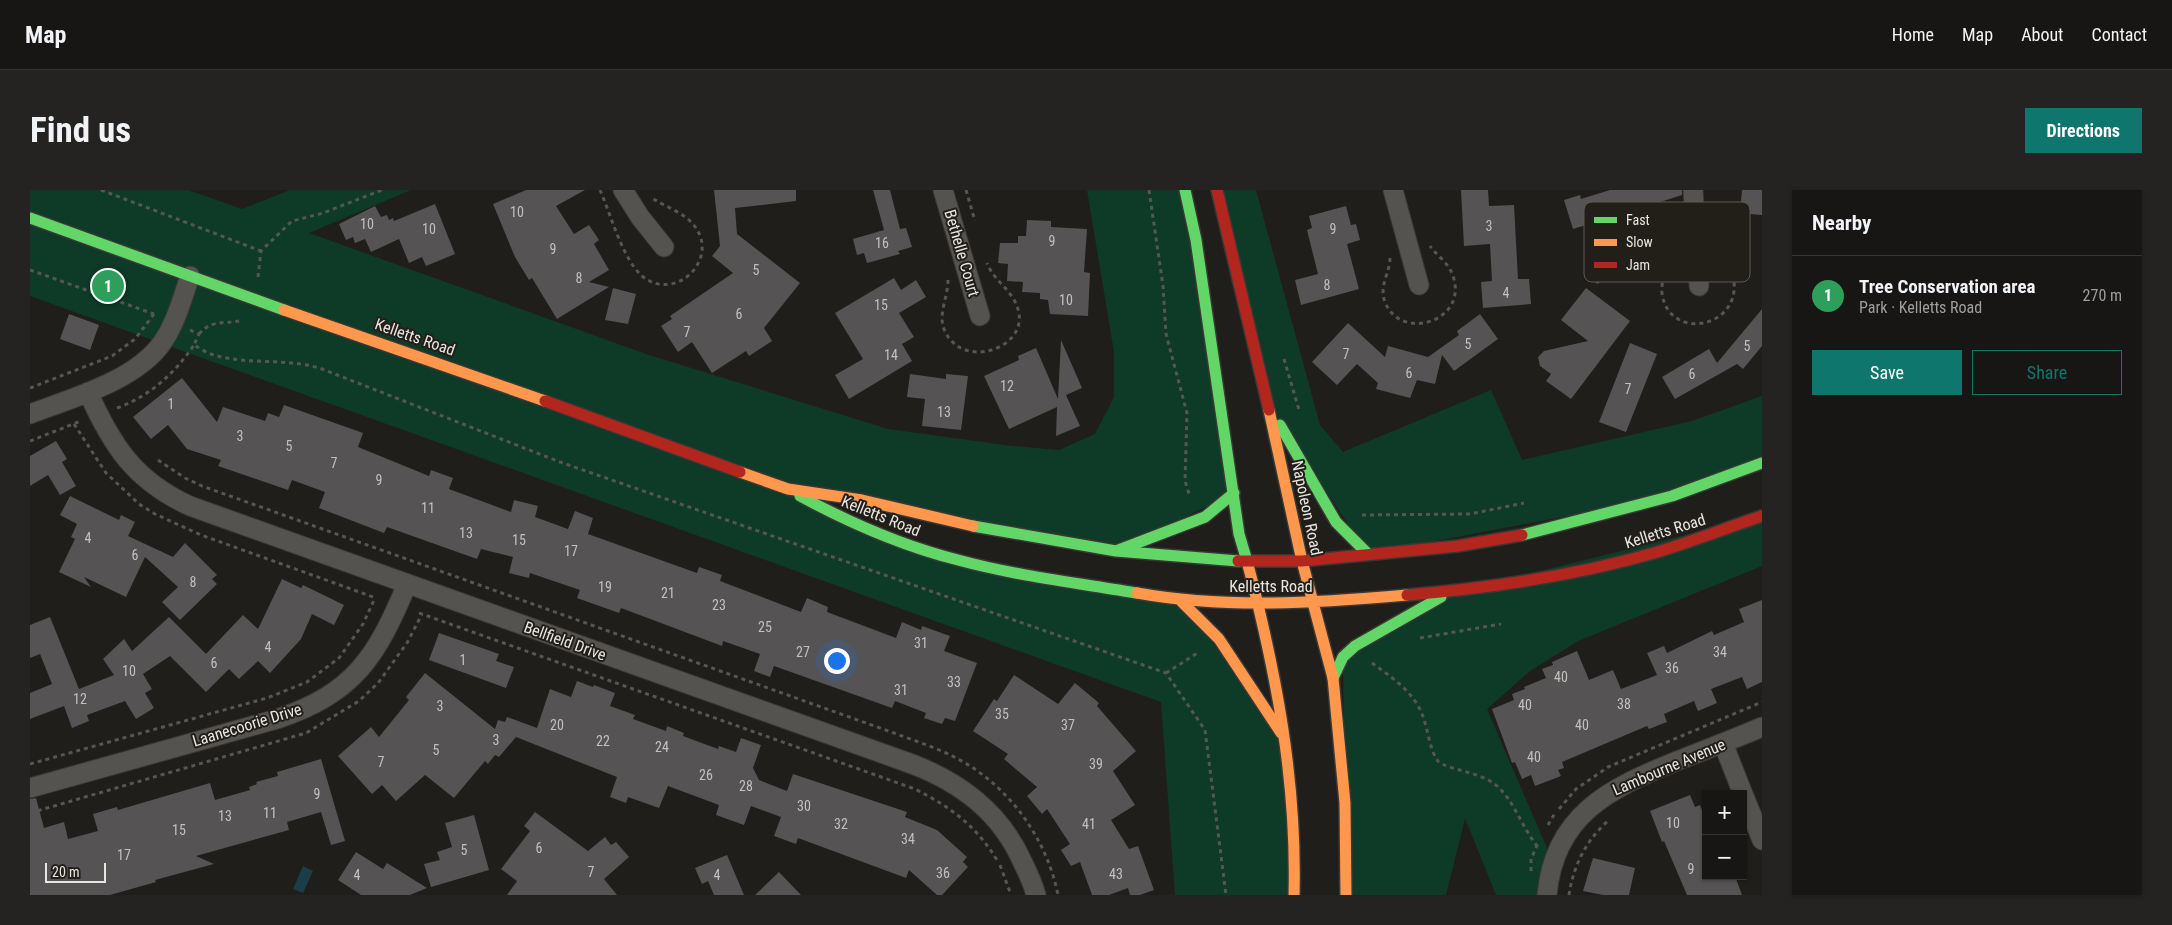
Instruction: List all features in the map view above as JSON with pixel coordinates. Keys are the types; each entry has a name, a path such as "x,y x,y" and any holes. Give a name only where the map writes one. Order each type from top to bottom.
{"main road":[{"path":"1185,190 1196,240 1239,534 1269,643 1288,742 1294,820 1294,895"},
{"name":"Napoleon Road","path":"1217,190 1268,404 1302,561 1333,678 1345,803 1346,895"},
{"name":"Kelletts Road","path":"30,218 249,298 438,362 788,489 832,515 890,540 950,559 1073,586 1180,600 1259,604 1312,603 1447,594 1520,582 1639,557 1762,516"},
{"path":"1268,404 1336,522 1368,554"},
{"name":"Kelletts Road","path":"788,489 862,500 968,525 1116,551 1223,562 1302,561 1414,551 1506,539 1672,496 1762,463"},
{"path":"1116,551 1205,517 1234,493"},
{"path":"1333,678 1343,657 1356,646 1447,594"},
{"path":"1180,600 1219,639 1288,742"}],"street":[{"path":"624,190 640,218 664,247"},
{"name":"Bethelle Court","path":"943,190 980,316"},
{"path":"1393,190 1419,285"},
{"path":"30,414 88,392 138,366 157,349 173,324 190,276"},
{"path":"1699,282 1699,286"},
{"name":"Bellfield Drive","path":"88,392 110,439 132,468 175,499 912,764 957,785 984,806 1009,836 1020,856 1036,895"},
{"name":"Laanecoorie Drive","path":"30,788 277,719 316,704 352,677 378,647 407,584"},
{"name":"Lambourne Avenue","path":"1547,895 1551,868 1559,847 1567,833 1594,802 1616,788 1643,775 1762,727"},
{"path":"1723,743 1741,790"},
{"path":"1747,804 1762,840"}],"path":[{"path":"101,190 261,251"},
{"path":"258,279 261,251 292,221 323,213 382,190"},
{"path":"1149,190 1163,286 1166,334 1187,413 1185,481 1193,502"},
{"path":"30,270 161,317"},
{"path":"30,388 93,364 124,348 134,340 154,314"},
{"path":"112,410 153,390 177,367 206,326 217,322 239,320 243,317"},
{"path":"189,330 199,334"},
{"path":"194,345 209,354 222,357 314,366 560,462 1166,673 1205,730 1226,895"},
{"path":"1282,354 1301,414"},
{"path":"30,441 83,420"},
{"path":"1359,515 1470,514 1524,503"},
{"path":"30,764 267,698 307,682 339,658 348,647 363,624 375,598"},
{"path":"419,613 915,789 945,804 971,825 998,860 1010,895"},
{"path":"1417,639 1501,624"},
{"path":"1166,673 1202,650"},
{"path":"1366,658 1410,693 1422,715 1439,762 1446,767 1476,774 1497,786 1537,846"},
{"path":"1569,895 1576,864 1600,828 1613,817"}],"green space":[{"path":"30,190 188,190 242,209 290,190 411,190 309,233 649,355 888,429 1012,446 1059,450 1095,434 1114,397 1114,352 1087,190 1185,190 1234,493 1116,551 790,489 890,540 1180,600 1288,742 1294,895 1175,895 1161,702 30,296"},
{"path":"1216,190 1256,190 1320,425 1343,452 1491,390 1522,460 1692,421 1762,396 1762,463 1672,496 1368,554 1268,404"},
{"path":"1762,516 1762,566 1578,641 1530,671 1487,709 1553,862 1547,895 1496,895 1465,818 1446,895 1346,895 1343,657 1447,594"}],"water":[{"path":"303,866 313,871 303,893 293,889"}],"building":[{"path":"526,190 585,190 556,206 574,234 589,225 599,240 594,244 609,270 589,282 609,287 557,319 532,278 529,280 515,257 493,204"},
{"path":"714,190 796,190 796,201 735,208 737,234 800,283 764,328 772,341 749,356 746,351 712,373 692,342 678,352 661,326 672,319 670,316 733,273 712,256 720,246"},
{"path":"873,190 890,190 900,229 906,228 912,247 898,251 900,254 867,263 864,253 857,255 853,239 884,230"},
{"path":"1461,190 1488,190 1489,206 1514,205 1518,279 1529,279 1531,304 1483,308 1481,282 1492,281 1490,244 1464,246"},
{"path":"1610,190 1682,190 1682,195 1660,202 1584,202 1584,226 1573,229 1564,200 1580,195 1581,199"},
{"path":"1742,190 1762,190 1762,215 1750,214 1750,202 1741,202"},
{"path":"435,204 455,254 426,266 422,257 409,263 399,239 371,252 365,239 355,243 353,237 346,240 339,224 375,206 381,217 387,215 389,220 393,218 394,221"},
{"path":"1346,206 1351,225 1356,224 1360,240 1347,244 1359,289 1301,305 1295,280 1318,274 1307,230 1312,228 1309,216"},
{"path":"1027,220 1051,221 1051,227 1087,229 1084,272 1090,273 1088,316 1050,314 1048,300 1040,299 1040,293 1022,292 1023,282 1007,281 1008,264 998,263 1000,243 1018,243 1018,236 1026,236"},
{"path":"894,278 901,290 916,280 926,297 899,313 914,337 902,344 912,361 849,399 835,375 863,359 835,313"},
{"path":"613,288 636,294 628,324 605,320"},
{"path":"1586,288 1630,321 1571,399 1546,381 1551,374 1540,366 1538,357 1544,351 1588,341 1561,320"},
{"path":"1762,309 1762,346 1743,369 1737,364 1675,399 1662,377 1709,349 1717,363"},
{"path":"69,314 99,325 90,350 60,339"},
{"path":"1480,314 1498,339 1454,371 1442,355 1435,384 1417,380 1410,398 1376,389 1378,383 1357,364 1337,385 1312,362 1348,323 1385,357 1388,346 1428,357 1459,335 1457,331"},
{"path":"1061,340 1082,388 1066,395 1080,426 1056,436 1057,407 1009,429 984,376 1019,360 1018,356 1036,348 1058,399"},
{"path":"1630,343 1657,354 1626,432 1599,422"},
{"path":"910,374 946,379 946,374 968,376 961,430 922,426 925,399 907,397"},
{"path":"182,378 217,422 223,407 265,421 268,413 279,417 284,405 363,433 358,447 429,476 431,470 453,478 449,489 511,512 514,500 538,506 535,517 568,529 575,511 593,518 588,534 697,573 699,567 722,575 720,581 801,612 807,598 828,607 827,612 896,638 902,622 921,630 922,626 950,636 944,651 977,663 955,721 945,718 942,724 924,718 926,713 895,701 892,708 774,666 770,677 754,671 760,654 723,641 722,646 621,608 619,613 577,598 580,590 530,573 529,578 509,573 513,557 481,549 477,559 387,527 384,533 319,508 325,492 292,480 288,490 218,466 221,460 187,449 168,425 151,439 133,417"},
{"path":"56,441 67,459 62,462 76,486 60,495 48,475 30,486 30,456"},
{"path":"70,496 119,520 121,515 135,522 128,536 173,557 185,543 217,575 212,579 217,584 180,620 162,602 178,587 145,557 126,597 84,577 91,587 59,572 75,539 71,537 77,524 60,515"},
{"path":"282,579 301,588 303,585 344,605 334,625 312,614 301,639 270,673 258,661 239,679 229,669 206,692 170,656 143,674 152,689 145,693 154,708 136,719 125,701 87,715 89,721 72,728 64,706 30,719 30,693 52,684 40,654 30,658 30,625 50,617 79,689 114,675 103,659 124,639 132,651 169,617 206,654 243,615 258,629"},
{"path":"1762,600 1762,682 1747,689 1742,677 1711,689 1717,703 1698,711 1694,701 1664,714 1667,722 1649,729 1647,726 1562,762 1564,768 1558,770 1561,776 1535,786 1531,775 1522,779 1515,762 1512,763 1492,709 1514,700 1512,694 1525,689 1524,687 1546,678 1542,669 1553,665 1552,662 1577,651 1589,680 1613,670 1621,689 1657,675 1647,653 1664,646 1667,653 1712,631 1714,635 1744,622 1739,609"},
{"path":"439,633 499,654 496,661 514,667 506,688 429,660"},
{"path":"425,673 495,729 498,720 505,722 507,717 537,728 550,689 571,697 577,681 593,687 594,685 615,693 610,706 635,715 633,719 666,731 667,726 684,733 683,736 718,749 719,746 736,752 741,738 761,745 753,768 759,780 787,791 793,774 907,812 905,817 937,830 967,857 963,862 968,867 942,895 937,895 909,870 906,878 798,838 796,844 774,836 781,817 751,806 744,825 716,815 719,805 668,786 659,808 628,797 626,803 610,797 617,777 516,737 499,757 495,755 488,764 485,761 454,798 425,775 396,801 382,785 372,794 338,756 371,727 379,737 409,700 406,697"},
{"path":"1014,675 1058,704 1075,683 1099,703 1097,706 1136,751 1113,771 1135,805 1111,820 1129,849 1138,846 1154,890 1140,895 1130,895 1128,888 1109,895 1092,895 1080,862 1071,866 1061,850 1070,844 1047,809 1042,814 1027,796 1037,787 1004,759 1008,754 973,731 994,699 997,701"},
{"path":"321,759 345,841 331,845 321,812 287,822 289,830 196,856 214,864 155,880 156,882 110,895 30,895 30,799 36,798 44,828 64,822 68,839 98,831 93,814 117,807 118,810 210,783 215,800 250,790 249,787 257,784 256,782 278,776 277,772"},
{"path":"1690,795 1695,807 1700,805 1702,810 1702,880 1736,880 1742,895 1687,895 1664,841 1662,842 1650,811"},
{"path":"535,812 588,851 605,837 611,845 616,842 629,857 604,879 617,895 507,895 517,881 501,869 530,831 524,826"},
{"path":"474,815 489,870 431,887 424,864 440,860 437,852 452,847 445,823"},
{"path":"356,852 383,869 387,863 427,888 410,895 361,895 338,880"},
{"path":"727,855 744,895 714,895 708,881 702,884 695,868"},
{"path":"1593,858 1635,868 1629,895 1603,895 1583,891"},
{"path":"779,872 801,895 755,895"}],"traffic: fast":[{"path":"1185,190 1196,240 1239,534 1247,561"},
{"path":"30,218 284,310"},
{"path":"1280,425 1336,522 1368,554"},
{"path":"1522,535 1672,496 1762,463"},
{"path":"1116,551 1205,517 1234,493"},
{"path":"800,496 877,533 937,554 980,566 1025,575 1137,593"},
{"path":"973,526 1116,551 1238,561"},
{"path":"1333,678 1343,657 1355,646 1441,597"}],"traffic: slow":[{"path":"284,310 545,401"},
{"path":"1269,410 1302,561"},
{"path":"740,472 788,489 862,500 973,526"},
{"path":"1247,561 1267,644 1288,768 1294,852 1294,895"},
{"path":"1302,561 1333,678 1345,803 1346,895"},
{"path":"1137,593 1170,598 1238,603 1305,602 1407,595"},
{"path":"1180,600 1219,639 1281,733"}],"traffic: jam":[{"path":"1217,190 1269,410"},
{"path":"545,401 740,472"},
{"path":"1407,595 1470,589 1563,575 1668,549 1762,516"},
{"path":"1238,561 1302,561 1458,546 1522,535"}],"place":[{"name":"Tree Conservation area","path":"108,286"}]}
